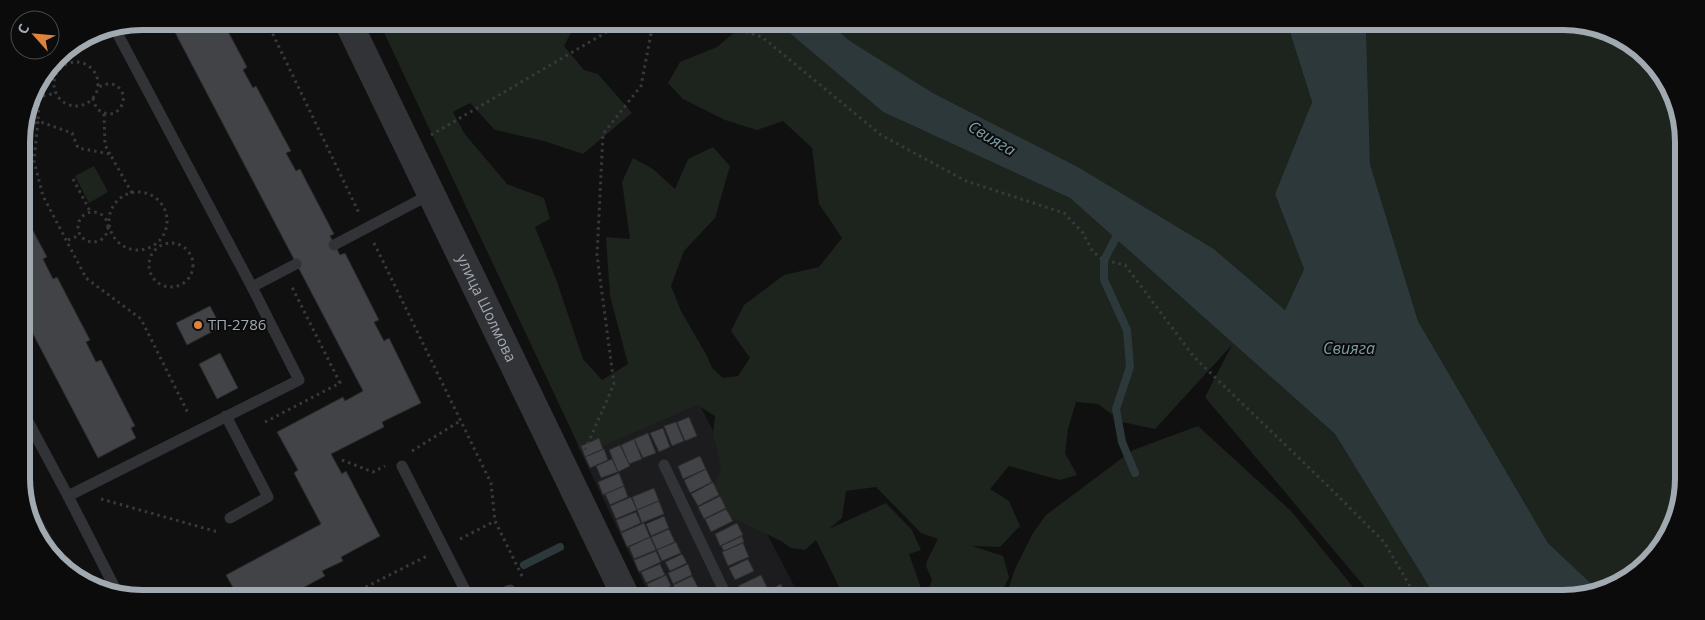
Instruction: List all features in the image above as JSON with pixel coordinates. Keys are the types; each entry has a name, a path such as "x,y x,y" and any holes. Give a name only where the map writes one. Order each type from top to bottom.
{"street":[{"name":"улица Шолмова","path":"352,30 623,590"}],"lane":[{"path":"72,494 299,380 117,33"},
{"path":"334,245 431,194"},
{"path":"252,288 296,264"},
{"path":"226,416 268,497 230,518"},
{"path":"30,424 72,494 114,586"},
{"path":"402,466 464,590"},
{"path":"664,466 724,590"}],"path":[{"path":"271,30 491,483 495,521 524,578"},
{"path":"409,148 610,30"},
{"path":"570,482 614,384 597,255 603,134 641,86 652,30"},
{"path":"739,30 762,38 881,135 966,181 1064,213 1083,233 1093,252 1104,260 1125,265 1194,356 1384,542 1412,590"},
{"path":"75,62 83,63 96,74 97,89 93,98 86,104 78,106 62,100 56,93 54,85 60,69 75,62"},
{"path":"93,98 96,108 104,114 115,113 122,106 123,96 121,91 114,85 104,84 97,89"},
{"path":"40,97 56,93"},
{"path":"39,99 34,161 43,196 68,240 86,278 141,319 197,431"},
{"path":"104,114 105,145 132,193"},
{"path":"31,126 38,122 72,133 78,148 110,154"},
{"path":"73,179 90,212"},
{"path":"132,193 119,199 112,207 109,216 109,226 104,238 95,242 85,240 80,235 77,228 84,214 98,212 106,218 109,226 113,236 118,243 126,248 135,251 145,250 158,246 170,243 178,244 186,249 191,256 193,264 188,280 181,285 164,286 151,275 151,258 158,246 166,233 168,224 164,206 157,198 148,193 132,193"},
{"path":"68,240 80,235"},
{"path":"72,494 218,532"},
{"path":"362,590 495,521"}],"shaded area":[{"path":"383,30 572,30 564,46 584,70 598,74 632,113 583,154 544,141 495,130 470,103 453,112 464,133 507,184 544,198 550,219 535,227 556,279 583,359 602,380 628,364 610,296 606,237 630,239 622,182 633,158 653,169 675,189 688,159 713,147 730,166 715,218 684,251 671,286 681,311 712,368 723,378 738,376 750,358 731,331 744,305 784,275 819,267 842,238 819,204 812,148 783,121 757,130 725,120 683,99 668,83 680,62 717,47 737,30 786,30 883,112 1070,198 1335,434 1431,590 1367,590 1205,397 1232,345 1155,429 1122,422 1098,404 1076,402 1068,429 1065,453 1077,475 1060,480 1009,466 990,489 1009,501 1020,526 1000,547 972,546 1003,556 1009,577 1003,590 929,590 932,580 926,566 938,539 921,533 876,487 846,491 842,518 829,529 886,503 912,530 921,550 909,554 922,590 841,590 816,540 805,550 791,548 781,541 722,513 713,491 721,466 713,434 715,416 697,405 583,455"},
{"path":"837,30 1289,30 1312,102 1275,194 1304,269 1285,310 1214,249 1078,167 933,93 850,41"},
{"path":"1366,30 1563,30 1585,32 1599,36 1625,49 1647,68 1660,86 1671,113 1675,142 1674,493 1669,514 1656,540 1642,557 1619,575 1593,586 1548,543 1418,321 1370,164"},
{"path":"94,166 108,192 89,203 75,176"},
{"path":"696,398 796,590 647,590 577,444"},
{"path":"1198,426 1291,511 1355,590 1008,590 1015,569 1033,533 1046,515 1133,450"},
{"path":"32,500 62,556 42,528"}],"water":[{"name":"Свияга","path":"786,30 837,30 850,41 933,93 1078,167 1214,249 1285,310 1304,269 1275,194 1312,102 1289,30 1366,30 1370,164 1418,321 1548,543 1593,586 1570,590 1431,590 1335,434 1070,198 883,112"}],"building":[{"path":"174,30 227,30 247,67 243,70 253,88 256,86 291,151 286,153 296,171 300,169 334,234 330,236 340,255 345,253 379,320 374,322 384,341 389,338 421,403 382,422 384,427 331,454 342,474 346,471 380,536 341,557 343,561 322,571 325,576 299,590 234,590 226,575 321,524 294,473 298,470 277,432 343,397 345,401 363,391"},
{"path":"30,225 47,257 43,259 53,279 57,277 90,340 86,342 96,362 101,360 135,426 131,428 136,438 98,458 30,328"},
{"name":"ТП-2786","path":"210,306 221,327 187,345 176,323"},
{"path":"220,353 238,388 217,399 199,364"},
{"path":"689,417 697,436 685,441 677,422"},
{"path":"676,422 684,441 672,446 664,426"},
{"path":"663,428 670,447 659,452 650,433"},
{"path":"648,433 656,453 643,458 634,439"},
{"path":"599,438 603,449 585,457 581,446"},
{"path":"634,439 642,459 629,464 621,445"},
{"path":"620,445 630,466 618,472 609,450"},
{"path":"604,449 608,460 590,468 585,457"},
{"path":"700,456 706,469 683,479 678,466"},
{"path":"612,459 618,472 601,478 596,466"},
{"path":"706,469 712,482 690,493 684,480"},
{"path":"619,473 624,486 603,495 598,482"},
{"path":"713,482 719,495 698,506 691,494"},
{"path":"624,486 628,497 610,505 605,494"},
{"path":"654,488 659,501 637,510 632,497"},
{"path":"720,496 726,508 704,519 698,507"},
{"path":"631,497 637,510 616,519 610,506"},
{"path":"659,501 664,514 642,523 637,510"},
{"path":"726,509 733,521 711,532 705,519"},
{"path":"636,512 641,523 621,532 616,520"},
{"path":"664,516 669,528 651,536 646,524"},
{"path":"644,523 650,537 627,547 621,533"},
{"path":"737,523 743,535 720,546 715,534"},
{"path":"669,529 675,542 657,550 651,537"},
{"path":"742,536 744,542 724,551 721,546"},
{"path":"650,537 656,550 634,559 629,547"},
{"path":"676,542 681,553 662,561 657,550"},
{"path":"743,543 749,557 728,566 722,552"},
{"path":"656,551 661,562 639,572 634,560"},
{"path":"682,554 687,563 670,571 665,562"},
{"path":"748,559 754,571 735,580 729,568"},
{"path":"660,564 665,575 646,583 641,572"},
{"path":"688,564 692,575 673,584 668,573"},
{"path":"666,575 671,586 663,590 650,590 647,584"},
{"path":"761,575 768,589 740,590 738,586"},
{"path":"692,576 698,587 690,590 676,590 673,585"},
{"path":"781,584 784,590 769,590"}],"waterway":[{"path":"1120,230 1104,260 1104,280 1127,330 1130,367 1116,409 1122,442 1135,473"},
{"path":"524,565 560,547"}],"place":[{"name":"ТП-2786","path":"198,325"}]}
